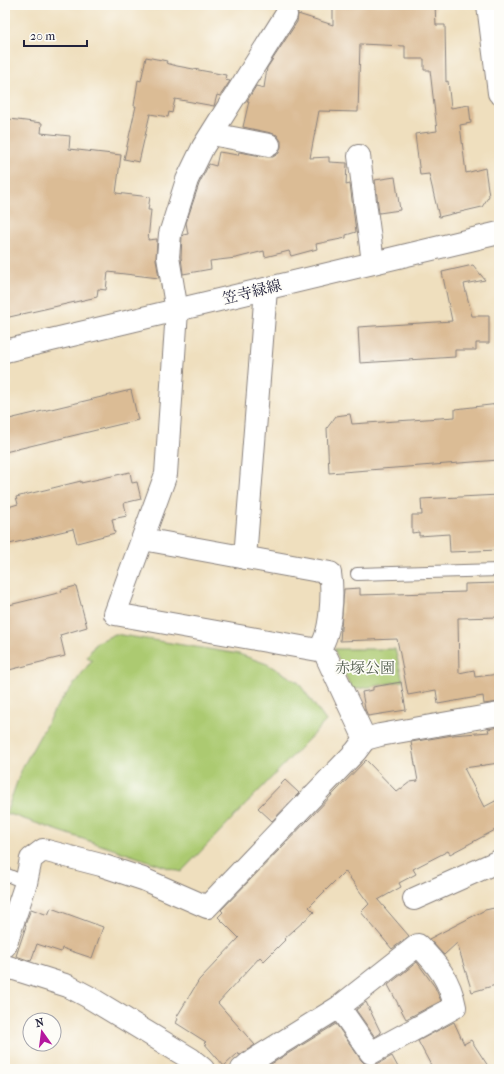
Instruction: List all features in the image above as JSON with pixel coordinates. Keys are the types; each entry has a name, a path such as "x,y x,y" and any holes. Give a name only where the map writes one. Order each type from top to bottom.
{"street":[{"path":"488,5 499,93"},
{"path":"143,539 330,573 332,583 331,612 322,646 318,650 115,614 166,474 177,311 168,257 170,234 187,180 203,147 286,15"},
{"path":"212,134 269,144"},
{"path":"359,156 373,262"},
{"name":"笠寺緑線","path":"5,351 499,233"},
{"path":"245,558 266,289"},
{"path":"327,658 365,739"},
{"path":"5,946 26,883 31,859 43,850 136,876 207,907 356,751 365,739 499,714"},
{"path":"414,899 499,861"},
{"path":"242,1069 249,1063 339,1007 418,945 437,965 452,993 455,1007 371,1052 339,1007"},
{"path":"5,966 68,986 190,1059 203,1069"}],"lane":[{"path":"357,574 499,570"},
{"path":"5,874 26,883"}],"green space":[{"path":"115,634 239,654 267,664 298,682 326,721 181,872 6,813 22,768 55,709 92,660 87,657 96,643"},
{"name":"赤塚公園","path":"334,649 395,649 403,681 352,690"}],"building":[{"path":"333,5 435,5 436,25 445,25 446,82 448,81 451,108 469,105 471,123 460,125 466,173 485,168 489,196 482,207 439,217 429,174 420,175 415,134 437,131 430,70 424,70 424,59 405,59 405,46 360,44 358,112 319,111 310,158 329,157 329,162 347,163 346,185 350,184 356,232 346,235 346,238 316,244 317,249 291,256 289,251 265,257 264,251 236,258 210,261 211,269 183,274 181,257 182,236 188,234 186,223 199,184 209,164 216,166 219,152 238,155 239,152 267,157 273,157 279,153 281,141 277,135 243,127 249,101 247,101 256,86 264,88 267,68 297,22 298,14 333,25"},
{"path":"146,57 167,61 166,63 177,66 226,75 225,80 230,81 220,96 217,95 214,106 175,99 172,113 169,112 168,117 150,114 139,162 124,159 136,106 134,106 138,80 141,81"},
{"path":"9,119 42,123 41,133 70,136 69,149 121,155 116,193 150,197 148,210 151,210 148,240 157,239 156,259 159,278 108,272 106,290 98,289 97,297 5,318 5,134 7,134"},
{"path":"395,177 400,210 379,213 375,180"},
{"path":"473,265 485,280 464,284 472,316 489,316 489,343 476,343 476,350 455,350 455,357 360,363 358,327 452,321 442,272"},
{"path":"131,390 138,420 5,452 5,420"},
{"path":"499,404 499,460 329,473 327,428 336,416 350,414 352,424 455,417 455,409"},
{"path":"130,472 132,483 137,482 141,499 124,503 127,516 112,519 115,533 77,543 73,529 5,545 5,508 18,504 16,497 81,481 81,483"},
{"path":"499,495 499,550 450,552 449,534 419,536 419,532 412,533 412,515 422,515 421,499"},
{"path":"499,583 499,617 458,618 459,673 474,670 475,677 499,674 499,702 484,704 483,696 438,704 436,690 408,695 397,639 340,641 344,589 360,588 360,595 465,592 465,584"},
{"path":"76,586 87,627 60,635 65,656 5,671 5,606 62,592 61,590"},
{"path":"401,682 406,710 368,716 365,709 362,692 373,690 373,687"},
{"path":"499,727 499,763 464,768 484,807 499,799 499,828 450,854 448,851 413,869 416,874 399,883 401,887 378,900 409,936 392,949 361,912 369,904 345,871 309,907 314,912 284,939 285,940 264,961 260,957 218,1003 255,1045 239,1055 238,1053 224,1066 204,1043 206,1042 176,1023 178,1019 176,1018 199,980 239,938 218,917 223,912 221,910 366,760 397,792 410,782 418,781 411,742 453,735 489,732 488,729"},
{"path":"285,780 299,793 272,821 258,808"},
{"path":"499,907 499,984 472,992 457,943 444,955 429,939 485,910"},
{"path":"51,908 103,927 92,958 62,948 61,952 37,944 31,961 16,956 31,909 48,915"},
{"path":"417,962 435,987 441,1001 406,1019 388,985"},
{"path":"366,1002 381,1033 375,1037 356,1010"},
{"path":"454,1022 464,1044 471,1040 490,1069 433,1069 418,1041"},
{"path":"336,1024 365,1064 377,1064 392,1056 399,1069 263,1069"}]}
